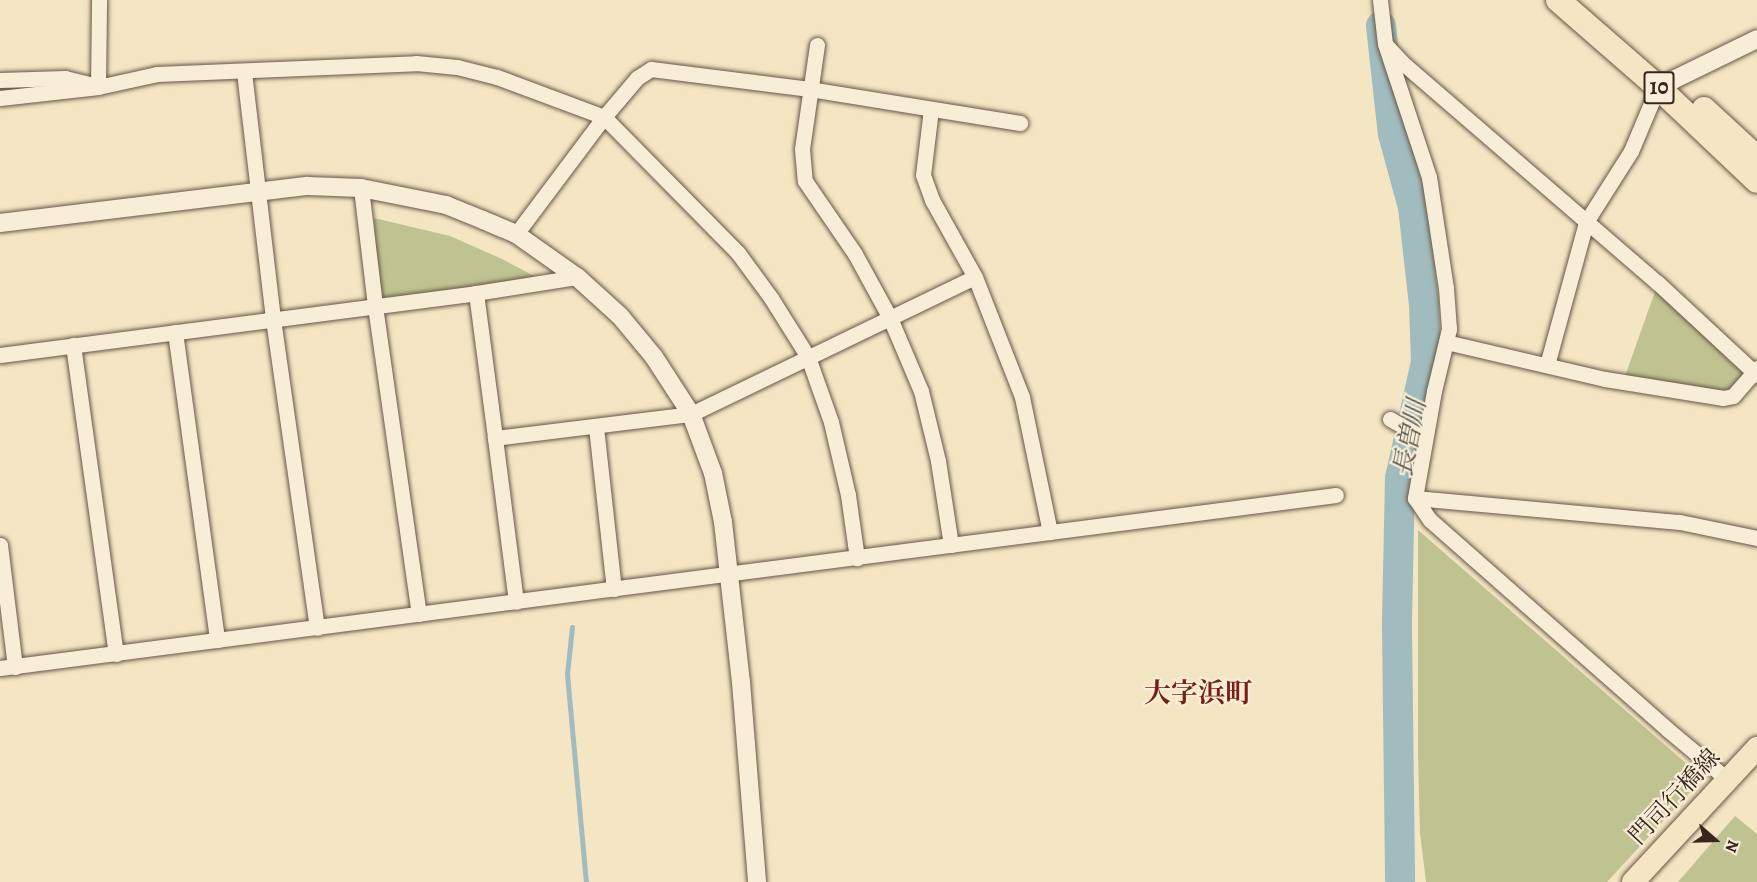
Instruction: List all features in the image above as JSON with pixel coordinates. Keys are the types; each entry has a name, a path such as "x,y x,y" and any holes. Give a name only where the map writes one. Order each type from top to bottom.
{"highway":[{"name":"10","path":"1558,0 1667,85"},
{"name":"10","path":"1581,0 1667,85 1751,163 1757,181"}],"main road":[{"name":"門司行橋線","path":"1634,882 1757,748"}],"street":[{"path":"98,87 99,0"},
{"path":"1380,0 1385,44 1429,177 1446,288 1449,329 1420,436 1415,498 1430,520 1728,780"},
{"path":"1547,365 1586,222 1631,151 1652,101 1667,85 1757,39"},
{"path":"1385,44 1405,65 1658,283 1756,372 1733,396 1723,398 1605,379 1446,342"},
{"path":"817,45 802,149 805,181 855,254 890,318 921,392 938,462 951,545"},
{"path":"0,99 98,87 157,74 416,63 457,67 497,77 604,117 738,253 771,298 808,357 836,442 849,495 857,558"},
{"path":"516,234 604,117 637,78 651,69 810,89 1020,123"},
{"path":"244,72 273,319 317,628"},
{"path":"0,80 65,78 98,87"},
{"path":"931,109 923,175 932,200 975,277 1022,397 1050,532"},
{"path":"0,224 308,186 361,188 446,204 516,234 577,277 620,316 648,348 691,414 713,473 723,522 729,574 748,752 758,882"},
{"path":"361,188 375,306 419,614"},
{"path":"0,355 476,293 577,277"},
{"path":"495,438 691,414 975,277"},
{"path":"476,293 516,602"},
{"path":"175,332 217,640"},
{"path":"73,345 116,654"},
{"path":"1390,419 1420,436"},
{"path":"596,427 614,589"},
{"path":"0,545 7,668 1336,495"},
{"path":"1415,498 1680,522 1757,538"}],"green space":[{"path":"374,218 450,236 536,277 380,311"},
{"path":"1658,283 1753,372 1733,396 1623,382"},
{"path":"1418,530 1703,778 1607,882 1426,882 1420,833 1418,755"},
{"path":"1735,816 1757,834 1757,882 1678,882"}],"waterway":[{"name":"長曽川","path":"1381,26 1393,134 1413,207 1424,305 1426,362 1400,478 1397,627 1400,882"},
{"path":"572,627 567,674 586,882"}],"district":[{"name":"大字浜町","path":"1198,694"}]}
